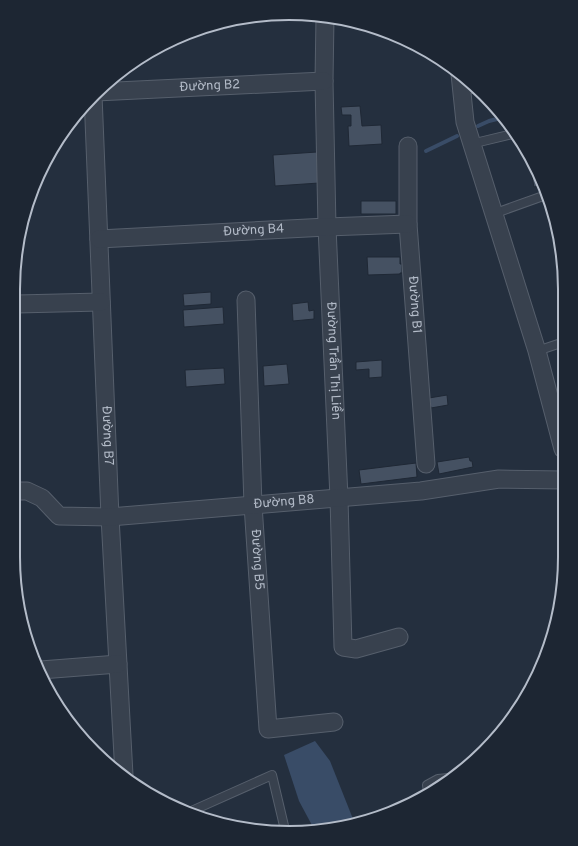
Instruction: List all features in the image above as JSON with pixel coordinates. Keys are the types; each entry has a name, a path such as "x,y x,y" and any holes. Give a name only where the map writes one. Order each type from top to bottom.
{"street":[{"name":"Đường Trần Thị Liền","path":"325,22 324,81 327,227 344,647 356,650 399,637"},
{"name":"Đường B2","path":"107,91 324,81"},
{"path":"466,87 465,122 471,144 558,416"},
{"name":"Đường B7","path":"93,105 110,517 124,769"},
{"name":"Đường B1","path":"408,146 408,224 426,464"},
{"name":"Đường B4","path":"98,239 408,224"},
{"name":"Đường B5","path":"246,300 253,504 268,729 334,722"},
{"path":"20,304 101,302"},
{"name":"Đường B8","path":"20,491 27,491 42,498 59,516 110,517 421,491 499,479 558,480"},
{"path":"45,670 118,664"}],"lane":[{"path":"471,144 509,135"},
{"path":"493,214 542,197"},
{"path":"537,351 558,344"},
{"path":"195,809 272,775 284,826"},
{"path":"427,788 427,785 441,779"}],"water":[{"path":"315,741 330,761 353,818 312,825 299,801 284,755"}],"building":[{"path":"360,106 362,126 381,125 382,144 349,146 348,126 351,126 351,115 342,115 341,107"},
{"path":"317,152 319,183 275,186 273,155"},
{"path":"531,173 538,186 534,187"},
{"path":"361,201 396,201 396,214 361,214"},
{"path":"367,257 400,257 402,273 368,275"},
{"path":"211,292 211,304 184,306 183,294"},
{"path":"308,302 309,311 314,310 314,319 293,321 292,304"},
{"path":"223,307 224,324 184,327 183,310"},
{"path":"382,360 382,377 369,378 369,369 356,370 356,362"},
{"path":"287,364 289,384 264,386 263,366"},
{"path":"224,368 225,384 186,387 185,370"},
{"path":"447,395 448,405 431,408 429,398"},
{"path":"469,457 470,461 472,461 473,467 439,474 437,462"},
{"path":"416,463 417,477 361,484 359,470"}],"waterway":[{"path":"478,126 497,119"},
{"path":"426,151 457,136"}]}
